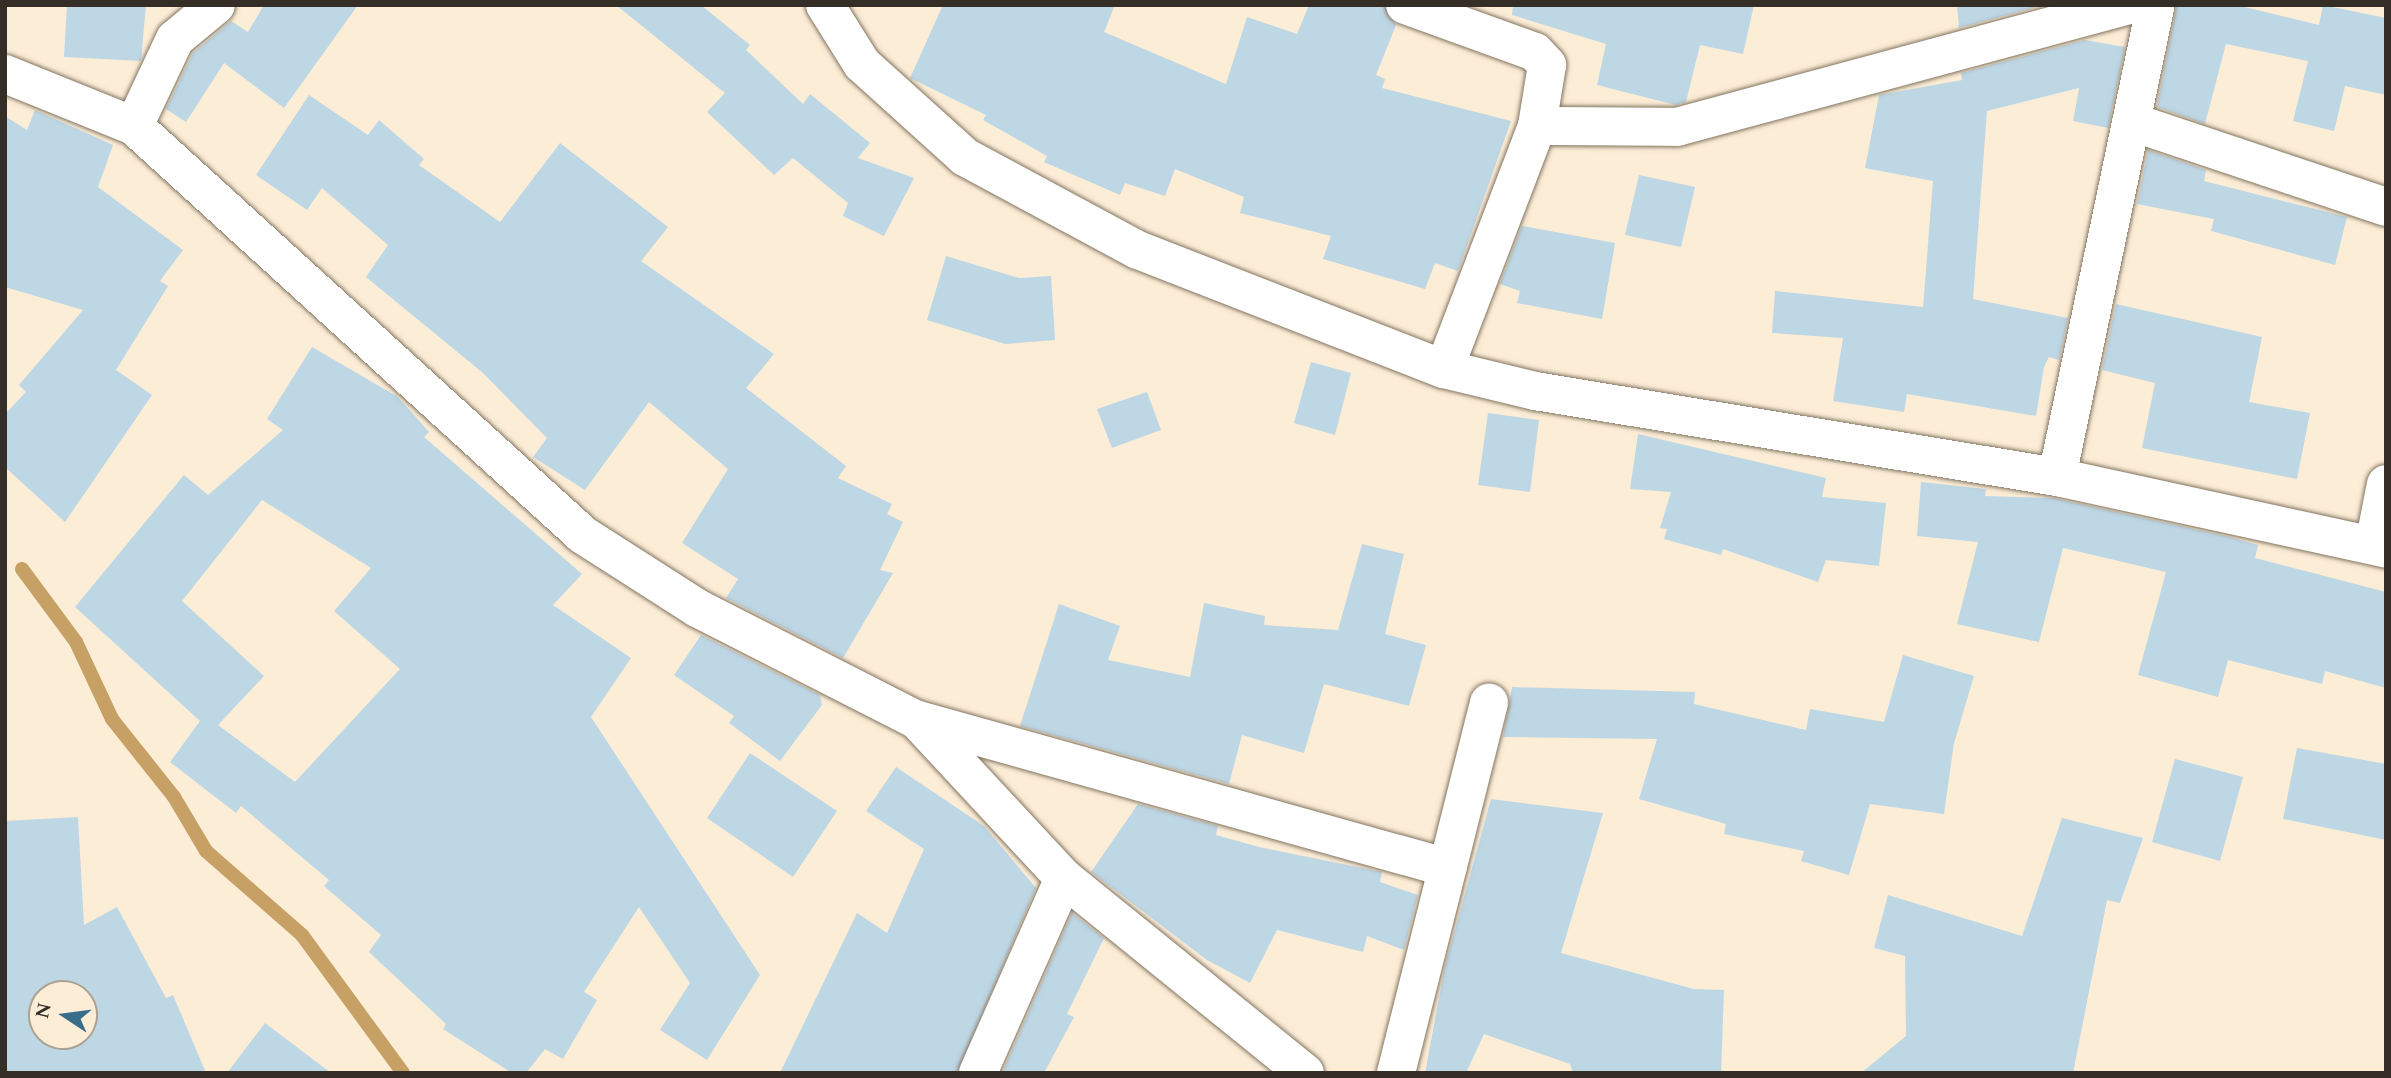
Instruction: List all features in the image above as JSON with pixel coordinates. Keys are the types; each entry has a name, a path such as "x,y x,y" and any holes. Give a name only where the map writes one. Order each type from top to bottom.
{"street":[{"path":"134,126 174,39 216,5"},
{"path":"825,5 862,64 965,157 1138,250 1444,369 1535,391 2057,477 2380,547 2386,484"},
{"path":"1405,5 1535,52 1547,65 1537,126 1444,369"},
{"path":"1537,126 1677,127 2129,5"},
{"path":"2057,477 2156,5"},
{"path":"5,75 134,126 583,535 697,608 915,719 1448,869"},
{"path":"2132,122 2386,207"},
{"path":"1396,1073 1489,702"},
{"path":"915,719 1064,878 1305,1073"},
{"path":"978,1073 1064,878"}],"building":[{"path":"67,5 146,5 141,61 64,57"},
{"path":"264,5 358,5 284,108 224,63 186,122 166,109 193,53 231,21 248,32"},
{"path":"616,5 701,5 750,45 746,50 803,104 810,94 870,143 858,158 914,178 884,236 843,216 848,203 793,158 774,175 707,112 725,93"},
{"path":"943,5 1115,5 1104,32 1226,84 1247,17 1297,34 1309,5 1384,5 1396,25 1376,75 1385,79 1382,88 1511,121 1458,271 1435,263 1425,289 1323,259 1331,236 1240,213 1244,197 1175,169 1165,196 1125,183 1120,195 1044,162 1047,156 983,120 986,115 910,78"},
{"path":"1513,5 1754,5 1743,54 1700,45 1686,102 1676,105 1597,85 1606,44 1512,15"},
{"path":"1957,5 2044,5 1959,28"},
{"path":"2177,5 2236,5 2319,25 2323,5 2386,18 2386,95 2345,86 2334,131 2293,121 2308,61 2226,44 2205,124 2157,107"},
{"path":"2085,40 2125,47 2108,128 2073,121 2079,88 1987,111 1973,299 2068,318 2059,360 2049,357 2044,367 2036,416 1907,394 1904,412 1833,401 1843,338 1772,333 1775,291 1923,307 1933,181 1865,168 1879,95 1962,80 1961,73"},
{"path":"309,95 368,135 379,120 424,159 419,165 500,222 560,143 668,227 641,261 774,354 746,388 846,466 838,478 892,504 887,514 903,522 880,570 893,573 843,658 726,598 738,579 682,543 728,469 649,402 585,490 533,457 547,438 483,373 366,277 388,245 322,188 307,210 256,175"},
{"path":"35,110 113,145 98,187 183,250 160,281 168,286 116,370 152,395 65,522 5,467 5,414 26,392 19,385 83,310 5,287 5,116 27,130"},
{"path":"2148,150 2206,170 2204,181 2347,217 2335,265 2211,231 2214,219 2137,204"},
{"path":"1639,175 1695,187 1681,247 1625,235"},
{"path":"1522,226 1615,243 1602,319 1517,303 1520,291 1500,284"},
{"path":"946,256 1019,278 1051,276 1055,340 1005,344 927,320"},
{"path":"2116,304 2262,337 2249,402 2310,413 2297,479 2142,448 2155,383 2102,370"},
{"path":"312,347 398,397 429,432 424,437 582,574 553,605 631,658 591,717 760,975 707,1060 660,1030 690,983 639,907 584,992 597,1000 563,1059 545,1049 526,1073 512,1073 443,1029 446,1024 369,952 381,935 324,886 329,880 241,806 236,813 170,762 200,721 75,607 184,475 208,495 283,430 267,419","holes":["262,500 371,568 334,611 400,669 295,782 218,725 264,676 182,601"]},
{"path":"1311,362 1351,373 1335,435 1294,423"},
{"path":"1147,392 1161,430 1112,448 1097,409"},
{"path":"1488,413 1539,420 1530,492 1478,485"},
{"path":"1638,434 1826,478 1822,497 1886,503 1879,566 1826,560 1818,582 1723,549 1721,555 1664,539 1667,529 1660,528 1671,492 1630,489"},
{"path":"1921,482 1986,489 1985,496 2053,498 2230,537 2258,545 2255,558 2386,592 2386,688 2325,671 2322,684 2228,660 2218,697 2138,675 2166,572 2063,548 2039,642 1957,624 1978,542 1917,536"},
{"path":"1362,544 1404,554 1385,634 1426,645 1409,706 1324,684 1304,753 1242,735 1229,784 1020,726 1059,604 1120,626 1108,660 1190,677 1204,603 1265,616 1264,625 1338,630"},
{"path":"701,635 820,695 822,705 780,761 729,723 734,716 674,675"},
{"path":"1903,655 1974,676 1954,743 1944,814 1870,804 1849,875 1801,861 1804,851 1724,834 1726,824 1639,799 1657,739 1503,737 1512,687 1695,692 1694,704 1806,730 1810,709 1884,722"},
{"path":"2297,748 2386,764 2386,840 2283,819"},
{"path":"750,753 837,811 793,877 707,818"},
{"path":"2175,759 2243,777 2220,861 2152,842"},
{"path":"896,767 984,826 1036,888 957,1073 780,1073 857,913 887,933 924,849 866,811"},
{"path":"1491,799 1603,813 1561,953 1694,989 1724,990 1721,1073 1573,1073 1570,1064 1484,1034 1466,1073 1425,1073 1445,966"},
{"path":"1138,804 1218,826 1216,835 1259,847 1382,872 1380,882 1418,895 1404,950 1367,936 1363,952 1277,930 1250,983 1207,960 1091,872"},
{"path":"78,817 84,925 117,907 166,998 173,995 206,1073 5,1073 5,821"},
{"path":"2062,818 2143,838 2120,903 2107,900 2073,1073 1861,1073 1906,1036 1905,956 1874,948 1888,895 2022,936"},
{"path":"1072,913 1104,938 1067,1014 1074,1017 1044,1073 1002,1073"},
{"path":"265,1023 331,1073 227,1073"}],"waterway":[{"path":"22,569 76,642 112,719 174,797 206,851 302,935 403,1073"}]}
